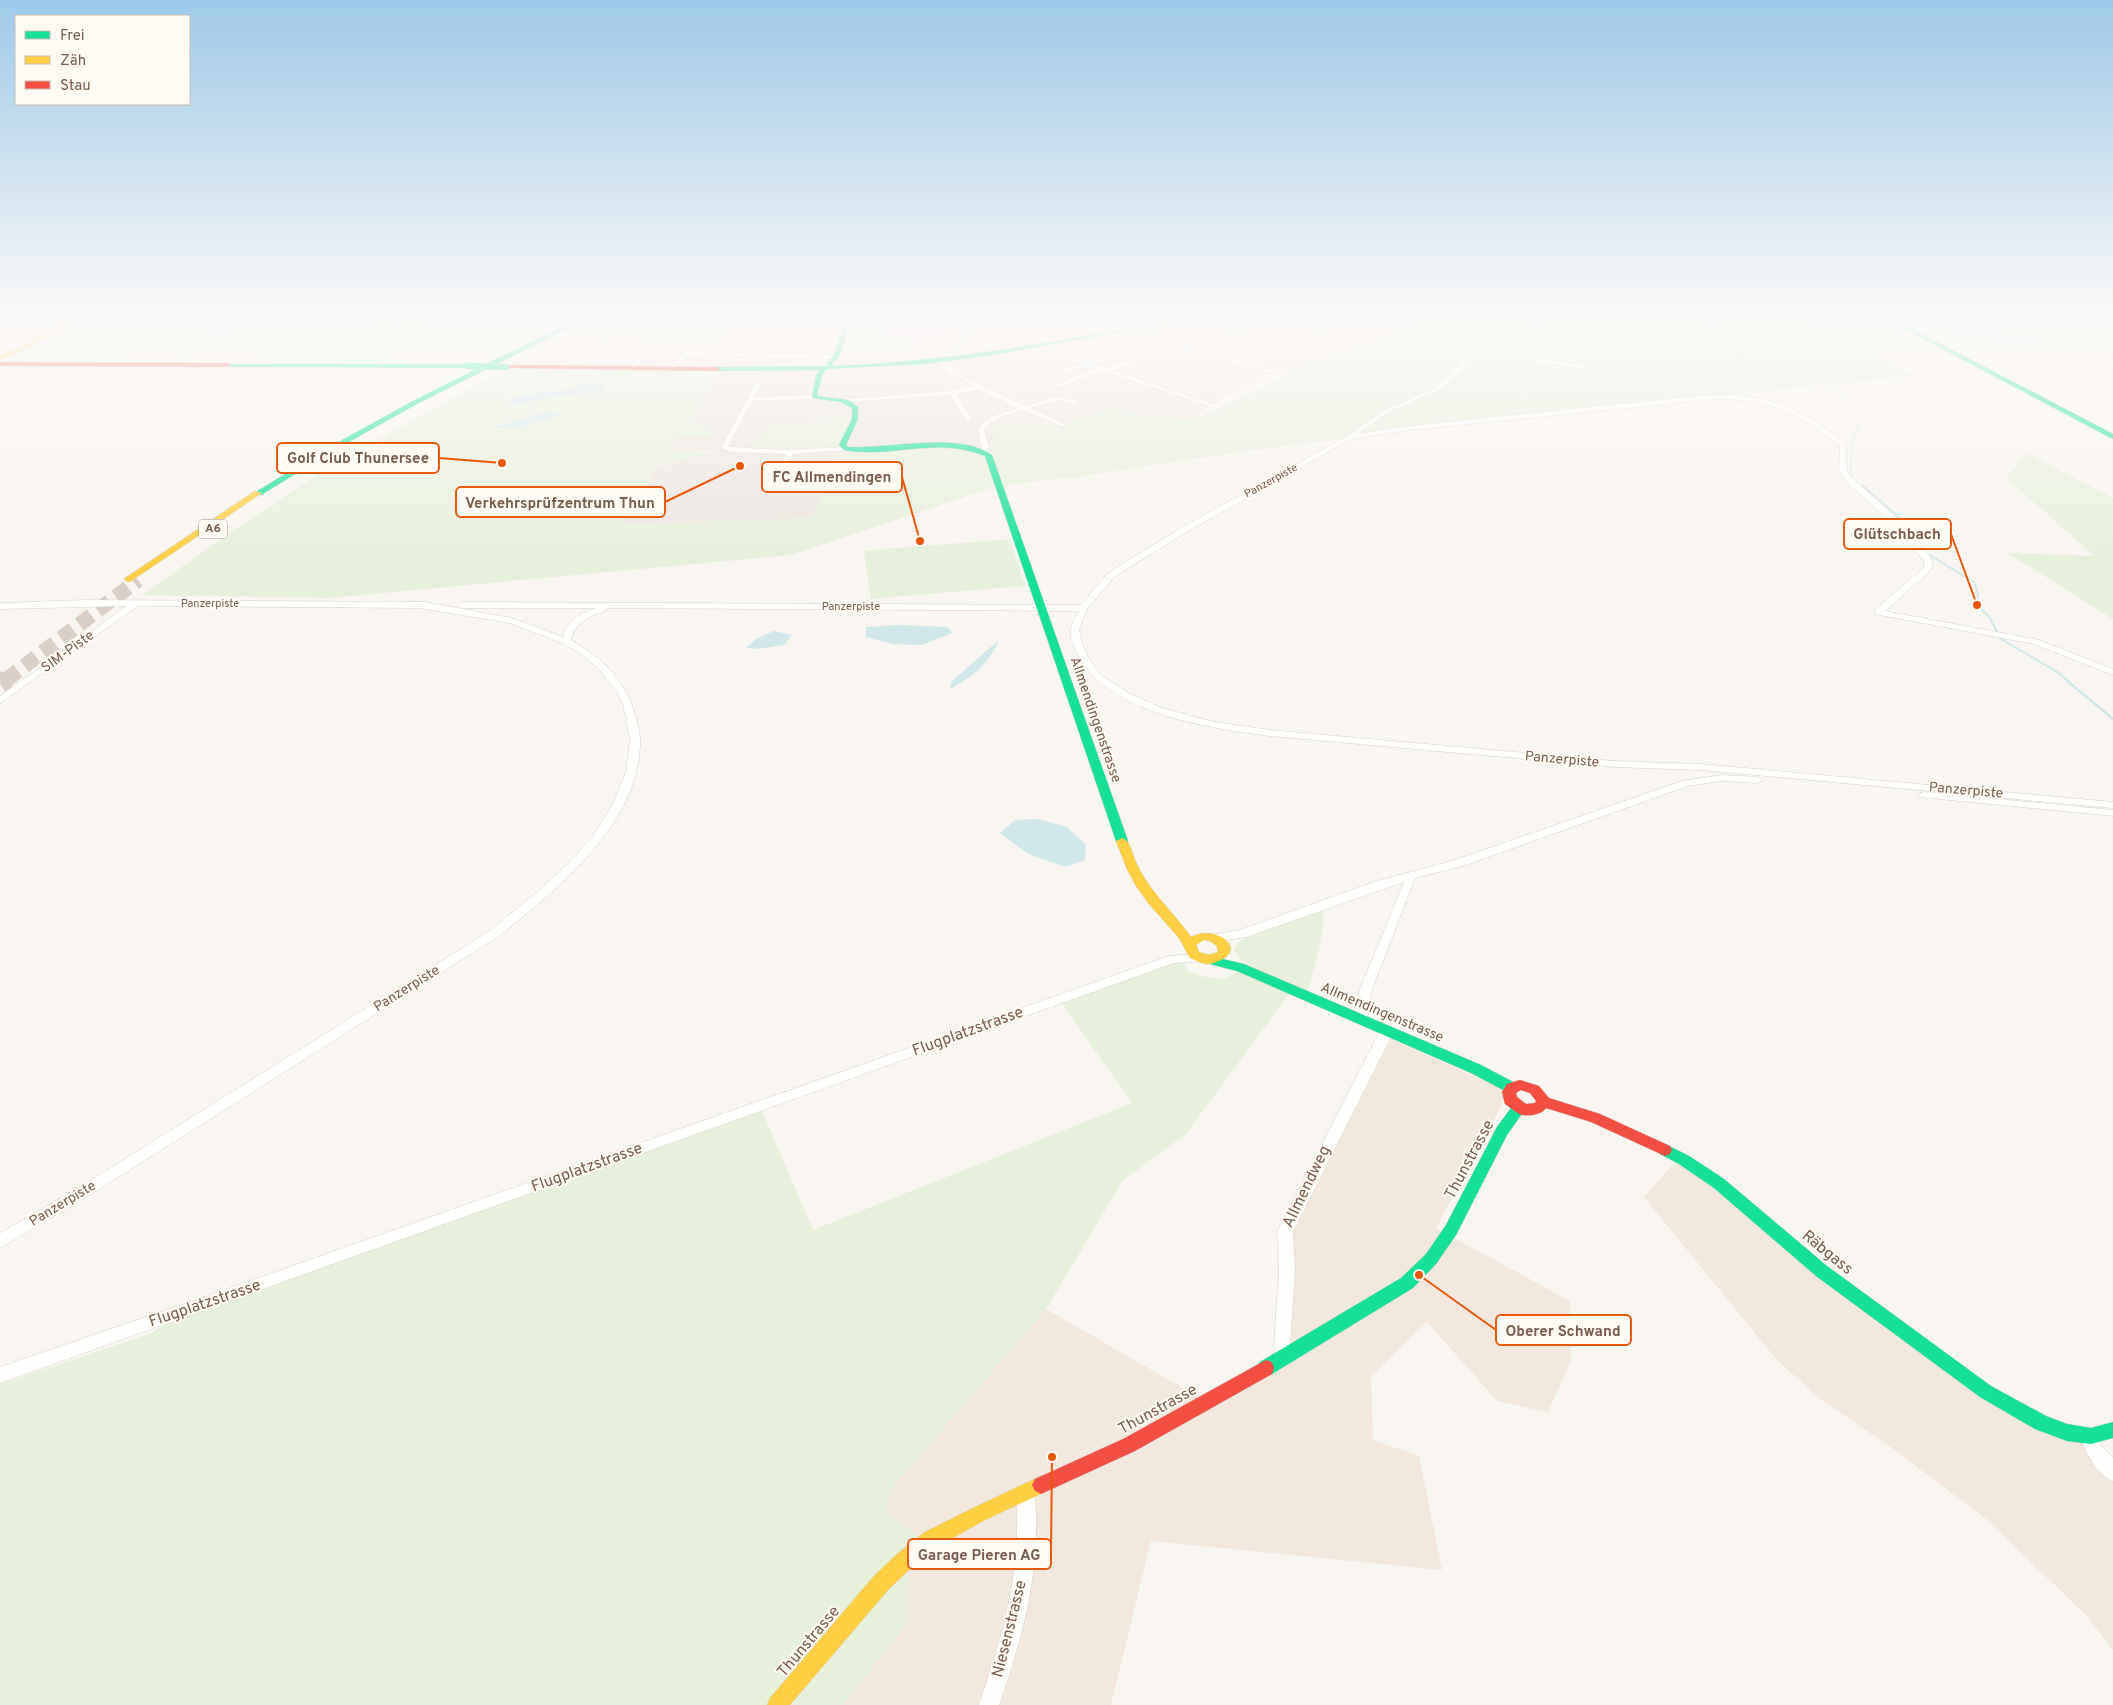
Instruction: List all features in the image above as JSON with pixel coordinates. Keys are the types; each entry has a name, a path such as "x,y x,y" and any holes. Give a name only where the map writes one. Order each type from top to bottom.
{"main road":[{"name":"A6","path":"417,402 330,450 240,505 133,580 235,514 356,440 426,402"},
{"path":"849,402 853,405 856,417 854,427 842,445 846,449 859,450 947,445 970,447 983,451"},
{"path":"2046,402 2113,437"},
{"name":"Allmendingenstrasse","path":"983,451 988,456 1128,860 1148,894 1180,928 1190,946"},
{"name":"Allmendingenstrasse","path":"1180,928 1202,936"},
{"path":"1202,936 1215,938 1222,942 1225,950 1221,957 1205,959 1192,954 1190,946 1194,940 1202,936"},
{"name":"Allmendingenstrasse","path":"1225,950 1240,967"},
{"name":"Allmendingenstrasse","path":"1205,959 1240,967 1483,1072 1512,1088"},
{"path":"1520,1085 1531,1087 1540,1093 1543,1102 1535,1110 1519,1108 1509,1096 1512,1088 1520,1085"},
{"name":"Räbgass","path":"1543,1102 1566,1107 1592,1116 1704,1170 1827,1275 1973,1383 2041,1421 2065,1431 2088,1436"},
{"name":"Thunstrasse","path":"777,1705 863,1603 904,1562 932,1540 957,1525 1024,1492 1098,1461 1129,1445 1284,1358 1383,1299 1422,1270 1451,1230 1502,1131 1519,1108"},
{"path":"2088,1436 2106,1435 2113,1430"}],"street":[{"path":"749,402 724,448 733,450 791,451 835,451 846,449"},
{"path":"957,402 968,418"},
{"path":"1011,402 1063,425"},
{"path":"983,451 986,448 981,430 984,424 994,418 1047,402"},
{"path":"1201,402 1221,408"},
{"name":"Panzerpiste","path":"1408,402 1385,412 1349,437 1124,565 1106,580 1083,608 1075,630 1076,639 1083,658 1100,678 1126,695 1159,710 1213,725 1270,733 1458,751 1614,764 1701,767 2113,805"},
{"path":"1349,437 1410,428 1662,402"},
{"path":"1758,402 1779,405 1795,413 1843,444 1843,471 1850,481 1892,518 1902,532 1927,558 1930,565 1925,571 1878,612 2036,642 2113,672"},
{"path":"773,487 791,451"},
{"name":"Panzerpiste","path":"0,606 135,604 1083,608"},
{"name":"SIM-Piste","path":"0,700 135,604"},
{"name":"Panzerpiste","path":"0,1241 78,1195 479,943 531,905 590,848 617,807 630,775 636,747 631,712 624,694 600,665 566,641 542,630 501,618 419,605"},
{"name":"Panzerpiste","path":"566,641 569,627 583,616 619,606"},
{"path":"1215,938 1242,934 1381,884 1459,864 1673,787 1712,779 1751,779 2113,813"},
{"path":"1362,1020 1365,992 1409,884 1410,876"},
{"path":"1225,950 1242,934"},
{"name":"Flugplatzstrasse","path":"0,1376 1173,959 1190,946"},
{"name":"Flugplatzstrasse","path":"1173,959 1205,959"},
{"name":"Allmendweg","path":"1284,1358 1282,1344 1287,1272 1285,1232 1387,1031"},
{"path":"2088,1436 2094,1450 2113,1472"},
{"name":"Niesenstrasse","path":"990,1705 1011,1639 1024,1582 1027,1517 1024,1492"}],"shaded area":[{"path":"704,402 963,402 994,426 993,447 836,453 813,518 620,524 652,477 650,469 714,451 669,451 677,437 714,428 704,428 707,423 691,422","holes":["853,414 751,449 755,441 759,441 771,424 807,422"]},
{"path":"963,402 1218,402 1190,420 1147,416 1114,407 1063,423 994,426"},
{"path":"1384,1036 1509,1092 1436,1228 1570,1301 1571,1361 1548,1412 1497,1401 1427,1322 1371,1376 1373,1440 1419,1456 1442,1570 1151,1541 1111,1705 843,1705 907,1623 906,1526 889,1516 886,1505 892,1488 1046,1309 1207,1402 1284,1358 1284,1239"},
{"path":"1680,1157 1945,1364 2088,1436 2113,1472 2113,1650 2086,1615 1986,1519 1892,1448 1819,1398 1776,1359 1644,1197"}],"green space":[{"path":"446,402 704,402 691,422 708,423 705,428 716,428 711,437 678,437 669,451 717,452 650,469 652,476 621,524 813,518 836,453 993,447 994,426 1063,423 1114,407 1147,416 1190,420 1232,402 1653,402 1547,412 1240,452 1077,477 997,486 791,555 329,598 143,595 231,532 305,483"},
{"path":"853,414 839,445 833,448 751,449 755,441 759,441 771,424 807,422"},
{"path":"2026,453 2113,498 2113,619 2008,553 2095,556 2006,478"},
{"path":"1010,539 1025,586 871,599 864,553 861,553 861,551"},
{"path":"1321,910 1323,925 1308,991 1256,969 1239,957 1234,950 1237,944 1245,938"},
{"path":"1178,962 1185,963 1188,972 1205,977 1224,979 1239,971 1289,994 1186,1134 1123,1180 1046,1309 892,1488 886,1505 889,1516 906,1526 919,1538 909,1554 907,1623 843,1705 0,1705 0,1384 150,1334 204,1299 762,1111 813,1230 1132,1103 1061,1002"}],"water":[{"path":"509,402 532,402 519,405 506,403"},
{"path":"554,412 559,415 522,426 488,429 539,414"},
{"path":"899,625 948,627 952,633 922,645 892,644 866,637 866,627"},
{"path":"774,631 792,635 784,645 756,649 746,648 756,639"},
{"path":"999,640 990,657 979,669 950,689 951,682"},
{"path":"1038,819 1067,827 1086,845 1085,860 1065,867 1028,854 1000,833 1015,820"}],"waterway":[{"path":"1850,477 1854,436 1857,428 1867,416 1854,402"},
{"path":"1862,485 1904,522 1923,550"},
{"path":"1928,554 1974,582 1978,593 1977,605 1990,618 2001,639 2059,673 2067,680"},
{"path":"2065,679 2113,719"}],"tunnel":[{"path":"6,680 138,580"},
{"path":"0,684 7,679"}],"traffic: fast":[{"path":"258,493 336,446 416,402"},
{"path":"845,402 855,407 855,419 842,445 846,449 864,450 936,444 971,448 988,455 1122,841"},
{"path":"2046,402 2113,437"},
{"path":"1210,960 1240,967 1476,1069 1512,1088"},
{"path":"1266,1368 1407,1283 1431,1259 1451,1230 1502,1131 1519,1108"},
{"path":"1665,1150 1719,1183 1821,1271 1985,1392 2041,1423 2067,1432 2091,1436 2113,1430"}],"traffic: slow":[{"path":"128,579 258,493"},
{"path":"1122,841 1142,886 1190,945"},
{"path":"1202,936 1215,938 1221,942 1224,954 1209,960 1194,955 1190,945 1194,940 1202,936"},
{"path":"777,1705 881,1583 903,1562 932,1539 977,1515 1041,1485"}],"traffic: jam":[{"path":"1520,1085 1531,1088 1540,1095 1543,1102 1539,1108 1524,1110 1510,1100 1509,1092 1512,1088 1520,1085"},
{"path":"1543,1102 1595,1118 1665,1150"},
{"path":"1041,1485 1129,1445 1266,1368"}],"place":[{"name":"Golf Club Thunersee","path":"502,463"},
{"name":"Verkehrsprüfzentrum Thun","path":"740,466"},
{"name":"FC Allmendingen","path":"920,541"},
{"name":"Glütschbach","path":"1977,605"},
{"name":"Oberer Schwand","path":"1419,1275"},
{"name":"Garage Pieren AG","path":"1052,1457"}]}
